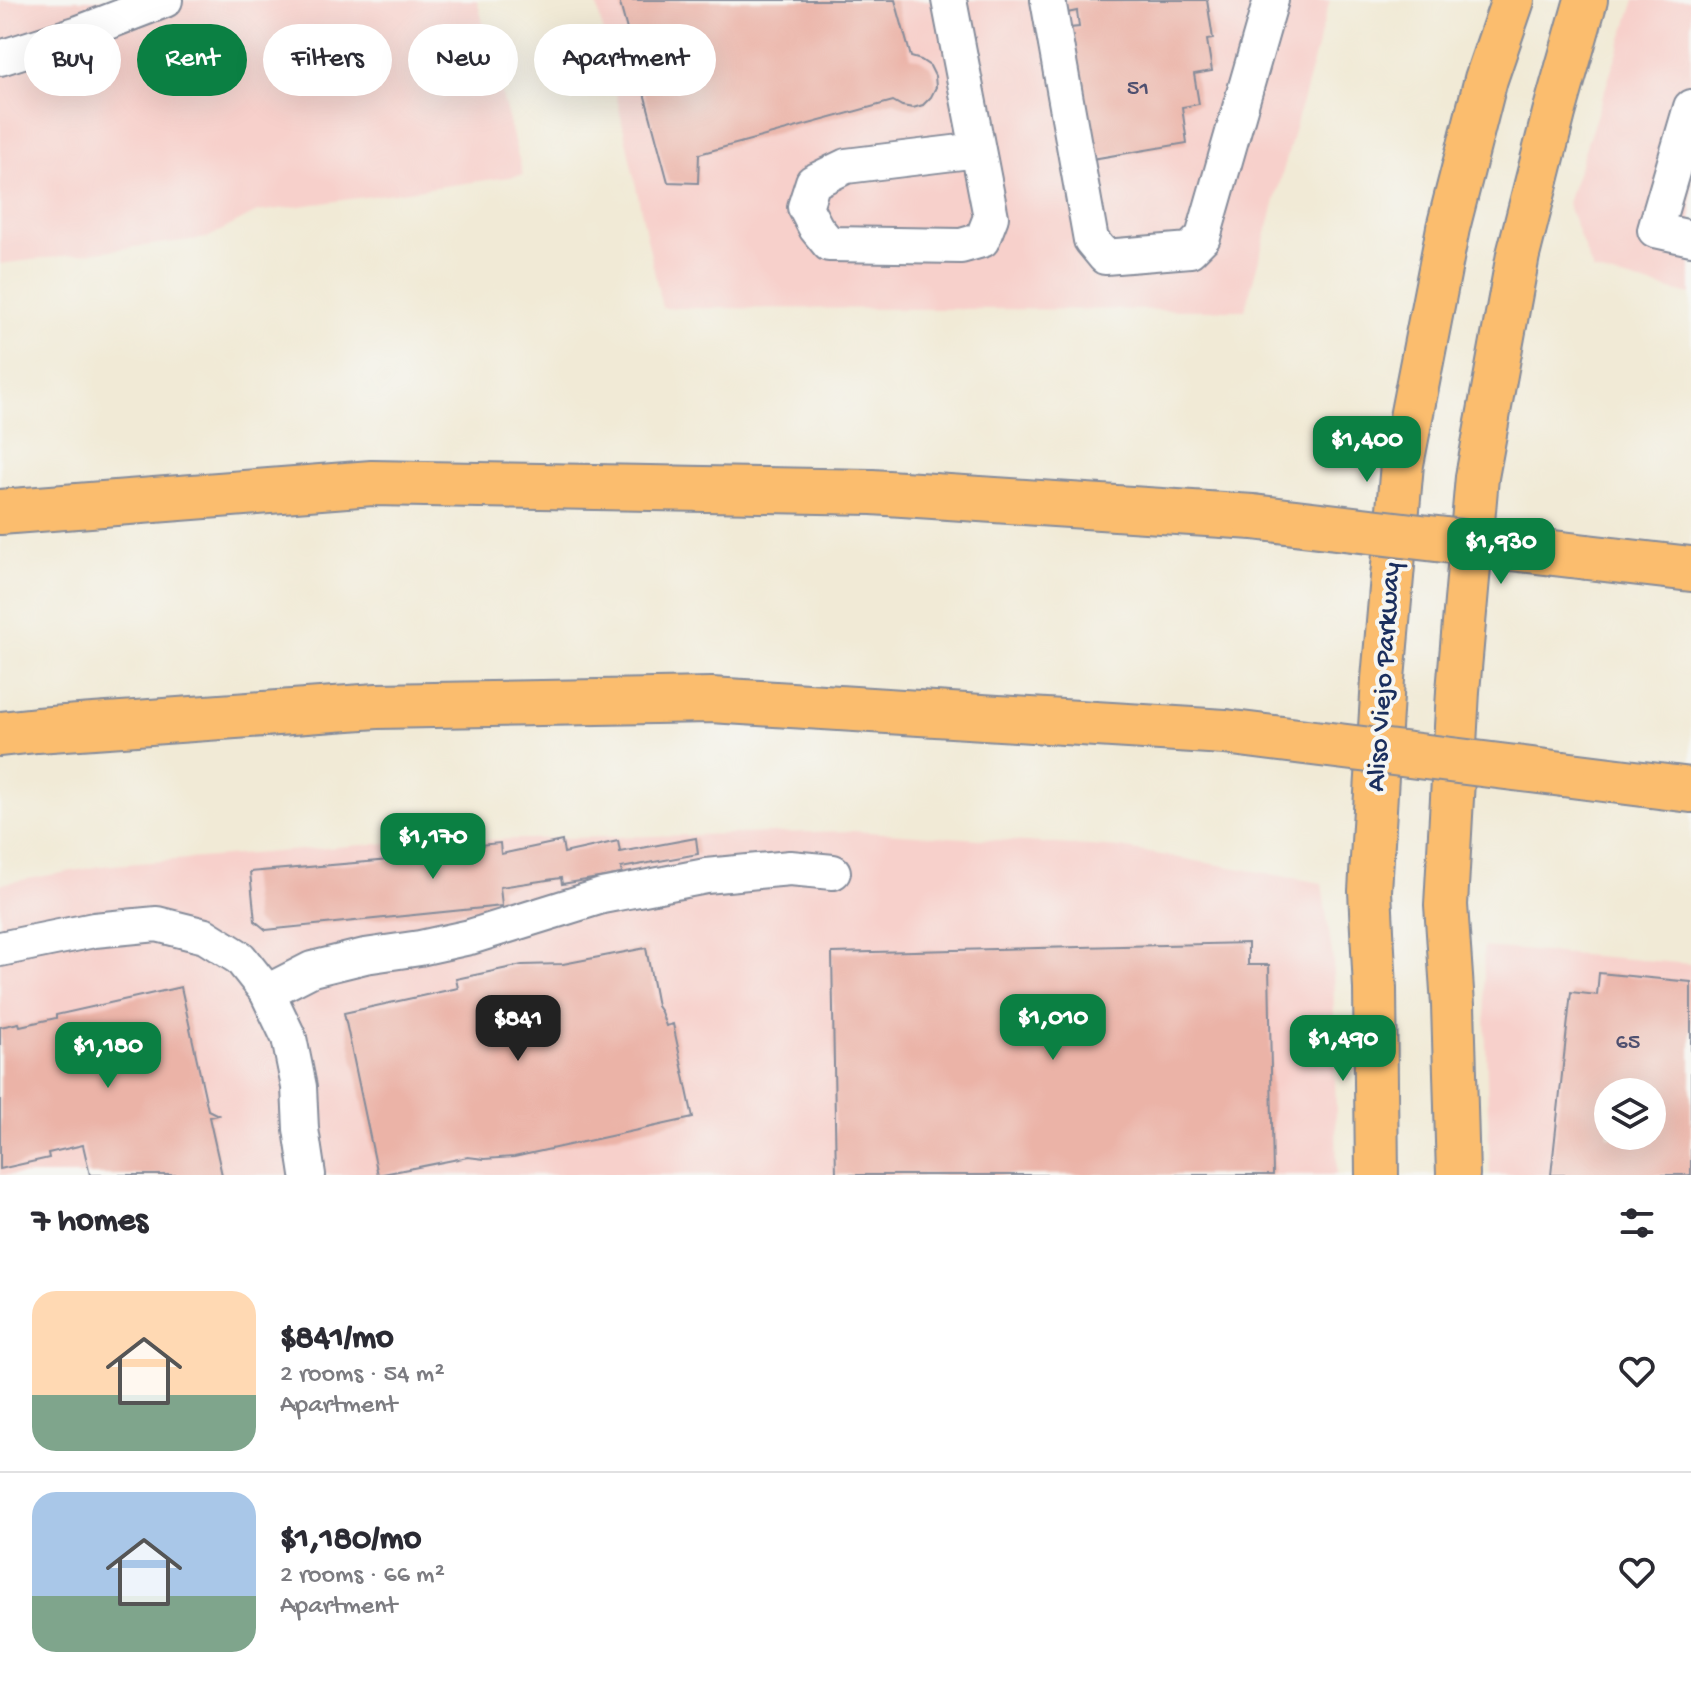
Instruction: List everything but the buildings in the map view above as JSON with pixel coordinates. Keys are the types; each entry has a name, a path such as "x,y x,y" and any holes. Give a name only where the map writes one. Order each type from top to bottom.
{"highway":[{"path":"0,512 372,483 872,492 1253,517 1691,569"},
{"path":"0,734 377,706 711,700 1225,732 1691,790"}],"main road":[{"name":"Aliso Viejo Parkway","path":"1377,1175 1375,989 1370,891 1383,679 1402,464 1448,228 1486,79 1513,0"},
{"path":"1458,1175 1453,1005 1446,905 1458,691 1477,477 1518,255 1586,0"}],"lane":[{"path":"0,58 102,25 165,0"},
{"path":"949,0 991,217 982,240 961,246 829,244 805,207 813,182 846,166 978,150"},
{"path":"1048,0 1091,240 1105,257 1190,250 1203,237 1271,0"},
{"path":"1691,107 1655,230 1691,238"},
{"path":"267,992 312,969 470,937 602,896 734,873 790,868 833,872"},
{"path":"0,949 94,930 157,924 205,936 240,958 267,992 289,1038 299,1087 308,1175"}],"shaded area":[{"path":"0,0 477,0 483,24 408,24 408,96 502,96 523,175 257,212 207,238 0,264"},
{"path":"596,0 1330,0 1245,310 662,308 617,96 716,96 716,24 601,24"},
{"path":"1635,0 1691,0 1691,295 1593,271 1567,203"},
{"path":"853,831 1121,848 1322,883 1333,960 1337,1175 0,1175 0,884 101,866 400,842"},
{"path":"1483,947 1691,964 1691,1175 1490,1175"}]}
